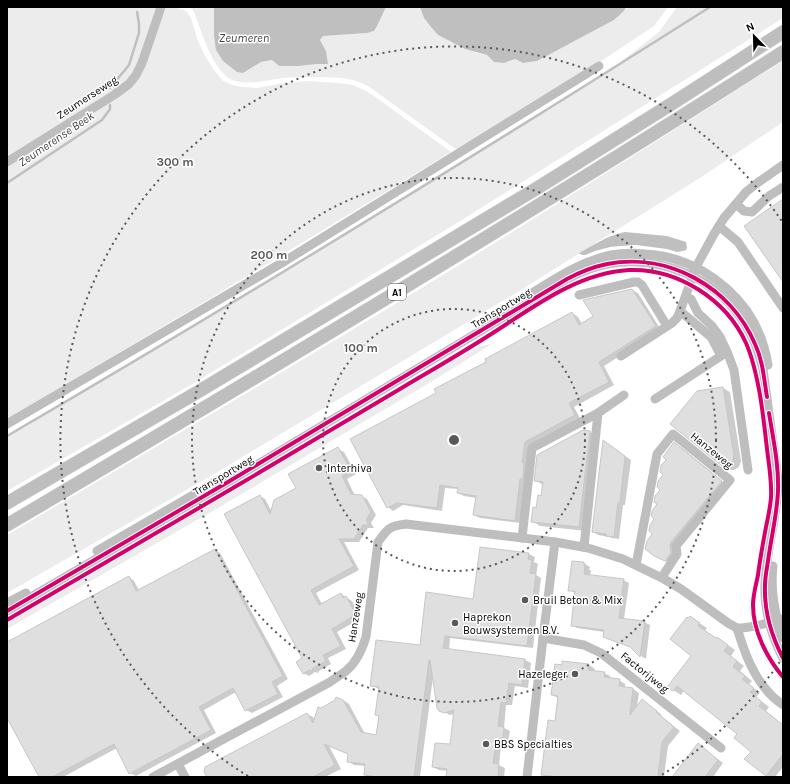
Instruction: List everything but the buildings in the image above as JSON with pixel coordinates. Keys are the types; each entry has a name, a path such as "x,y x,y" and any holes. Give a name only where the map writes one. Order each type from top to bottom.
{"highway":[{"name":"A1","path":"7,504 196,393 539,187 783,32"},
{"name":"A1","path":"7,525 205,408 540,205 783,52"}],"street":[{"name":"Zeumerseweg","path":"7,162 129,84 136,75 142,63 161,7"},
{"path":"7,424 285,261 599,66"},
{"path":"621,356 672,323 677,318 696,267 719,226 746,192 783,165"},
{"path":"736,204 744,211 752,212 769,196 783,187"},
{"path":"719,226 738,242 783,308"},
{"name":"Transportweg","path":"7,604 391,379 570,270 583,264 612,255 636,253 652,254 669,257 696,267 727,290 748,312 756,327 767,361 783,473"},
{"name":"Transportweg","path":"7,611 228,482 567,279 596,266 640,262 653,263 685,272 707,284 722,296 738,314 745,323 755,343 763,369 777,467 778,492 765,584 765,599 777,621"},
{"path":"580,294 638,282 642,285 667,326"},
{"path":"686,296 691,299 698,313 712,326 720,337 734,370 748,470"},
{"path":"655,399 722,356 711,337 680,311"},
{"path":"522,538 532,448 598,413 624,395"},
{"path":"584,547 598,413"},
{"name":"Hanzeweg","path":"636,565 657,454 673,434 730,480 676,546 677,554 662,577"},
{"path":"783,495 772,577 777,621 783,638"},
{"name":"Hanzeweg","path":"153,777 330,682 346,671 358,657 363,648 366,637 378,542 384,532 389,528 396,526 406,524 555,542 608,553 662,577 737,628"},
{"path":"527,777 555,542"},
{"path":"777,621 737,628 743,649 756,676 770,694 783,705"},
{"path":"777,621 777,647 783,658"},
{"name":"Factorijweg","path":"543,638 584,645 601,652 721,748"},
{"path":"178,764 186,777"}],"shaded area":[{"path":"7,7 156,7 139,61 126,82 7,158"},
{"path":"166,7 174,7 186,11 191,18 198,41 205,56 223,81 235,86 257,88 284,83 308,81 353,85 374,96 451,152 216,295 7,419 7,164 116,97 145,64"},
{"path":"189,7 214,7 214,36 243,73 261,62 272,60 279,66 328,64 326,51 320,40 323,36 367,33 377,26 386,7 420,7 424,18 438,35 477,53 487,55 494,62 504,63 515,59 523,63 537,61 614,20 624,11 626,7 668,7 654,26 598,63 457,150 368,86 355,80 296,77 253,82 238,82 232,80 220,69 210,54 193,10"},
{"path":"677,7 783,7 783,18 457,223 194,383 7,491 7,435 223,308 614,67 659,32"},
{"path":"783,61 783,122 703,176 521,290 209,477 7,593 7,535 299,362 474,256"},
{"path":"492,344 218,508 7,629 7,623 480,346"}],"water":[{"name":"Zeumeren","path":"214,7 386,7 374,31 367,33 323,36 320,40 326,51 328,64 279,66 272,60 261,62 243,73 237,72 223,61 216,50 214,36"},
{"path":"420,7 626,7 624,11 614,20 537,61 523,63 515,59 504,63 494,62 487,55 465,49 438,35 424,18"},
{"path":"625,232 667,236 686,242 687,248 686,250 677,252 667,249 636,245 610,247 585,255 579,253 607,238"}],"waterway":[{"path":"7,436 360,225 536,117 710,7"},
{"name":"Zeumerense Beek","path":"110,88 129,65 139,33 137,12"},
{"name":"Zeumerense Beek","path":"7,183 102,120 110,109 110,105"}],"cycle path":[{"path":"7,611 228,482 567,279 582,272 607,264 630,262 652,263 674,269 695,278 714,290 730,306 744,324 758,350 762,363 767,397"},
{"path":"7,620 478,343 555,294 572,285 609,273 629,270 647,271 665,274 682,281 698,289 713,300 737,327 751,355 761,402 771,492 770,509 753,605 755,625 762,644 766,653 783,677"},
{"path":"769,413 777,461 778,491 765,582 765,594 769,622 783,658"}],"place":[{"name":"Interhiva","path":"319,468"},
{"name":"Bruil Beton & Mix","path":"525,600"},
{"name":"Haprekon Bouwsystemen B.V.","path":"455,623"},
{"name":"Hazeleger","path":"575,674"},
{"name":"BBS Specialties","path":"486,744"}]}
